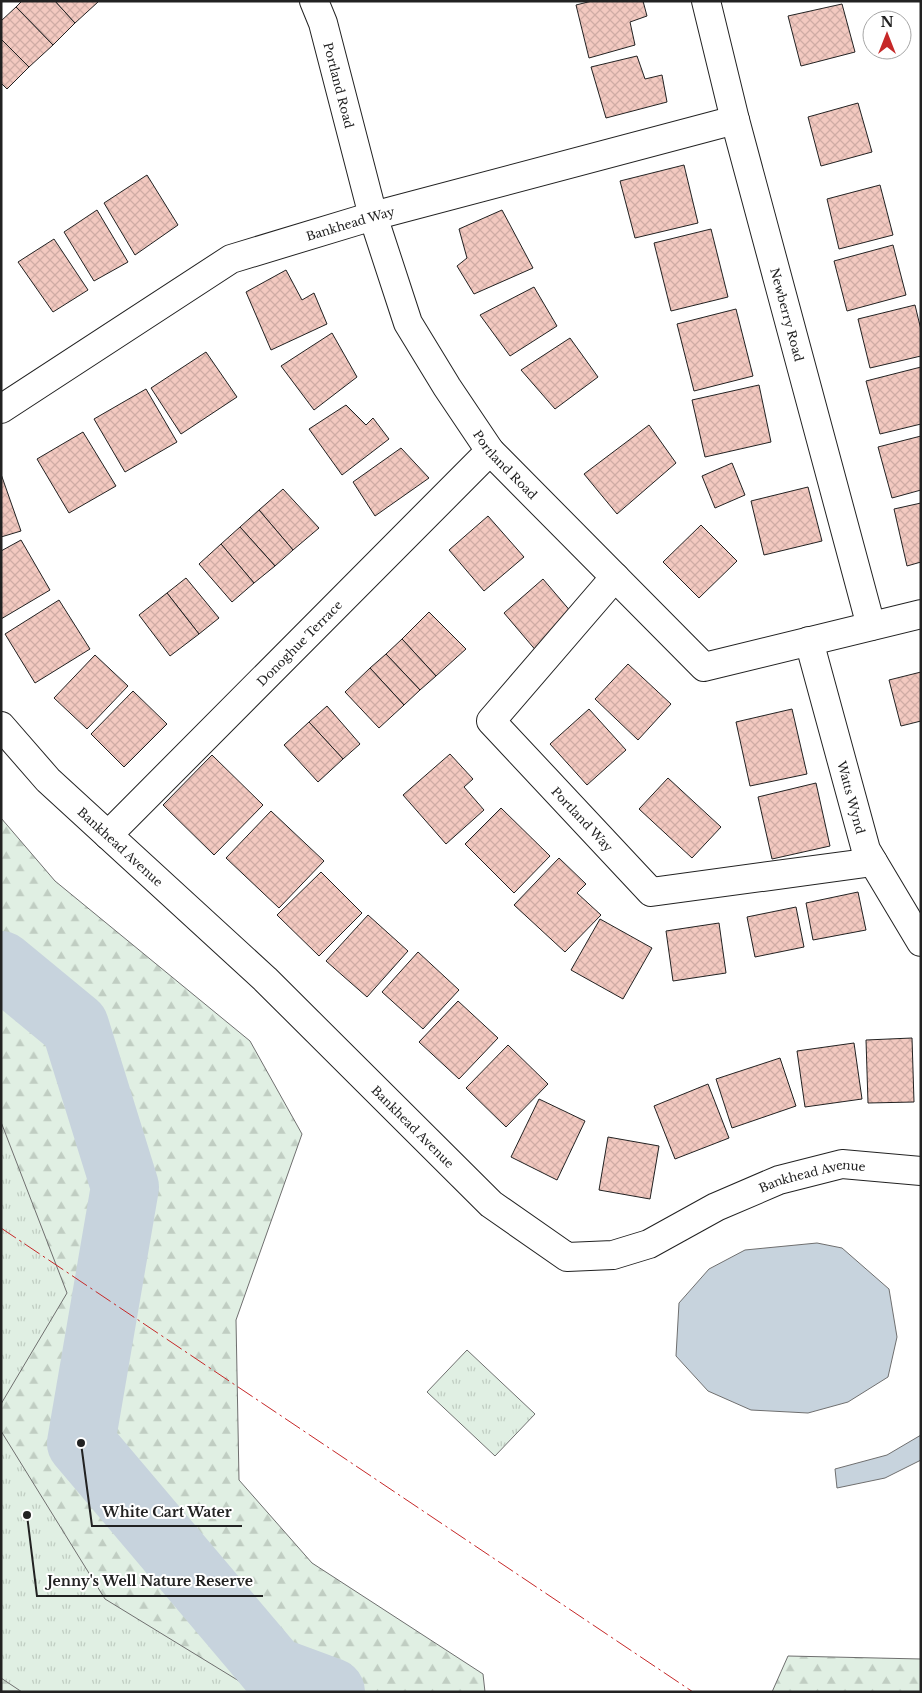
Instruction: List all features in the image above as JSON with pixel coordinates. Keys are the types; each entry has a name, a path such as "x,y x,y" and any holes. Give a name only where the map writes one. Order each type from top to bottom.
{"street":[{"name":"Portland Road","path":"314,1 323,23 373,216 408,323 447,387 490,451 704,667 921,614"},
{"name":"Newberry Road","path":"706,1 735,120 871,626"},
{"name":"Bankhead Way","path":"1,409 231,259 373,216 735,120"},
{"name":"Donoghue Terrace","path":"108,835 490,451"},
{"name":"Portland Way","path":"615,577 491,721 651,892 873,862"},
{"name":"Watts Wynd","path":"809,641 866,850 921,942"},
{"name":"Bankhead Avenue","path":"1,726 48,780 265,979 491,1204 567,1257 613,1255 649,1244 716,1207 779,1180 842,1164 921,1171"}],"green space":[{"path":"1,818 55,881 250,1041 302,1134 236,1320 239,1480 312,1563 483,1674 485,1692 1,1691"},
{"path":"1,1122 67,1293 1,1404"},
{"path":"467,1350 535,1414 495,1456 427,1392"},
{"path":"1,1431 105,1599 257,1692 22,1692 1,1678"},
{"path":"788,1656 921,1659 921,1692 772,1692"}],"shaded area":[{"path":"817,1243 842,1248 889,1289 897,1337 888,1377 848,1402 808,1413 751,1410 708,1391 676,1356 679,1303 709,1269 745,1250"},
{"path":"921,1435 921,1460 885,1478 837,1488 835,1469 887,1455"}],"building":[{"path":"22,1 55,1 75,23 53,45 16,7"},
{"path":"55,1 97,1 98,2 75,23"},
{"path":"592,1 643,1 647,16 630,22 635,45 589,58 576,5"},
{"path":"842,4 855,52 801,66 788,16"},
{"path":"16,7 53,45 29,67 1,39 1,21"},
{"path":"1,39 29,67 7,89 1,83"},
{"path":"637,56 645,79 662,75 667,102 606,118 591,67"},
{"path":"858,103 872,152 821,166 808,117"},
{"path":"684,165 698,223 635,238 620,181"},
{"path":"147,175 178,225 135,255 104,203"},
{"path":"880,185 893,235 839,249 827,199"},
{"path":"97,210 128,262 94,281 64,232"},
{"path":"502,210 533,268 474,294 457,266 467,258 459,229"},
{"path":"711,229 728,297 671,311 654,243"},
{"path":"54,239 88,290 53,312 18,262"},
{"path":"893,245 906,295 847,311 834,261"},
{"path":"286,270 302,300 314,293 327,324 271,350 246,292"},
{"path":"534,287 557,326 510,356 480,315"},
{"path":"915,305 921,330 921,356 870,368 858,319"},
{"path":"736,309 753,376 694,391 677,324"},
{"path":"332,333 357,377 314,410 281,366"},
{"path":"570,338 598,377 555,409 521,370"},
{"path":"206,352 237,397 181,434 151,388"},
{"path":"921,367 921,424 880,434 866,381"},
{"path":"759,385 771,442 705,457 692,400"},
{"path":"146,389 177,442 125,472 94,419"},
{"path":"346,405 366,425 373,418 389,439 342,475 309,429"},
{"path":"649,425 676,463 617,514 584,474"},
{"path":"83,432 116,486 69,513 37,459"},
{"path":"921,436 921,490 892,498 878,447"},
{"path":"401,448 429,478 375,516 353,482"},
{"path":"732,463 745,495 715,508 702,476"},
{"path":"1,474 21,531 1,537"},
{"path":"808,487 822,541 764,555 751,501"},
{"path":"283,489 319,528 293,550 259,510"},
{"path":"921,503 921,562 907,566 894,509"},
{"path":"259,510 293,550 275,566 240,527"},
{"path":"488,516 524,557 484,591 449,550"},
{"path":"701,525 737,561 699,598 663,562"},
{"path":"240,527 275,566 254,583 221,544"},
{"path":"21,540 50,590 1,619 1,551"},
{"path":"221,544 254,583 232,602 199,564"},
{"path":"186,578 219,618 199,634 167,593"},
{"path":"543,579 578,620 538,653 504,613"},
{"path":"167,593 199,634 170,656 139,615"},
{"path":"59,600 90,649 35,683 5,634"},
{"path":"429,612 466,649 436,676 402,639"},
{"path":"402,639 436,676 420,690 386,654"},
{"path":"386,654 420,690 404,705 370,668"},
{"path":"95,655 128,686 87,729 54,698"},
{"path":"628,664 671,704 638,740 595,699"},
{"path":"370,668 404,705 379,728 345,692"},
{"path":"921,672 921,721 901,726 889,680"},
{"path":"133,691 167,724 124,767 91,734"},
{"path":"327,706 360,744 343,759 309,722"},
{"path":"589,709 626,750 587,785 550,744"},
{"path":"792,709 807,774 750,786 736,722"},
{"path":"309,722 343,759 318,782 284,745"},
{"path":"450,754 473,779 464,787 484,810 446,844 403,795"},
{"path":"212,755 263,805 214,855 163,805"},
{"path":"668,778 721,827 692,858 639,809"},
{"path":"816,783 830,846 772,859 758,797"},
{"path":"501,808 550,856 514,893 465,844"},
{"path":"271,811 324,861 279,908 226,858"},
{"path":"559,858 586,884 577,893 601,915 565,952 514,905"},
{"path":"321,872 362,913 319,956 277,915"},
{"path":"858,892 866,930 813,940 806,903"},
{"path":"796,907 804,947 755,957 747,917"},
{"path":"368,915 408,951 367,997 326,961"},
{"path":"600,919 652,948 623,999 571,970"},
{"path":"719,923 726,973 673,981 666,931"},
{"path":"418,952 459,990 423,1029 382,992"},
{"path":"458,1001 498,1038 459,1079 419,1042"},
{"path":"912,1038 914,1102 868,1103 866,1040"},
{"path":"854,1043 862,1099 805,1107 797,1051"},
{"path":"508,1045 548,1084 506,1127 466,1088"},
{"path":"780,1058 796,1106 732,1128 716,1079"},
{"path":"708,1084 729,1138 675,1159 654,1106"},
{"path":"539,1099 585,1121 557,1180 511,1157"},
{"path":"608,1137 659,1146 650,1199 599,1190"}],"waterway":[{"path":"1,965 75,1026 125,1187 81,1443 274,1671 331,1692"}],"power":[{"path":"1,1228 693,1692"}],"place":[{"name":"White Cart Water","path":"81,1443"},
{"name":"Jenny's Well Nature Reserve","path":"27,1515"}]}
